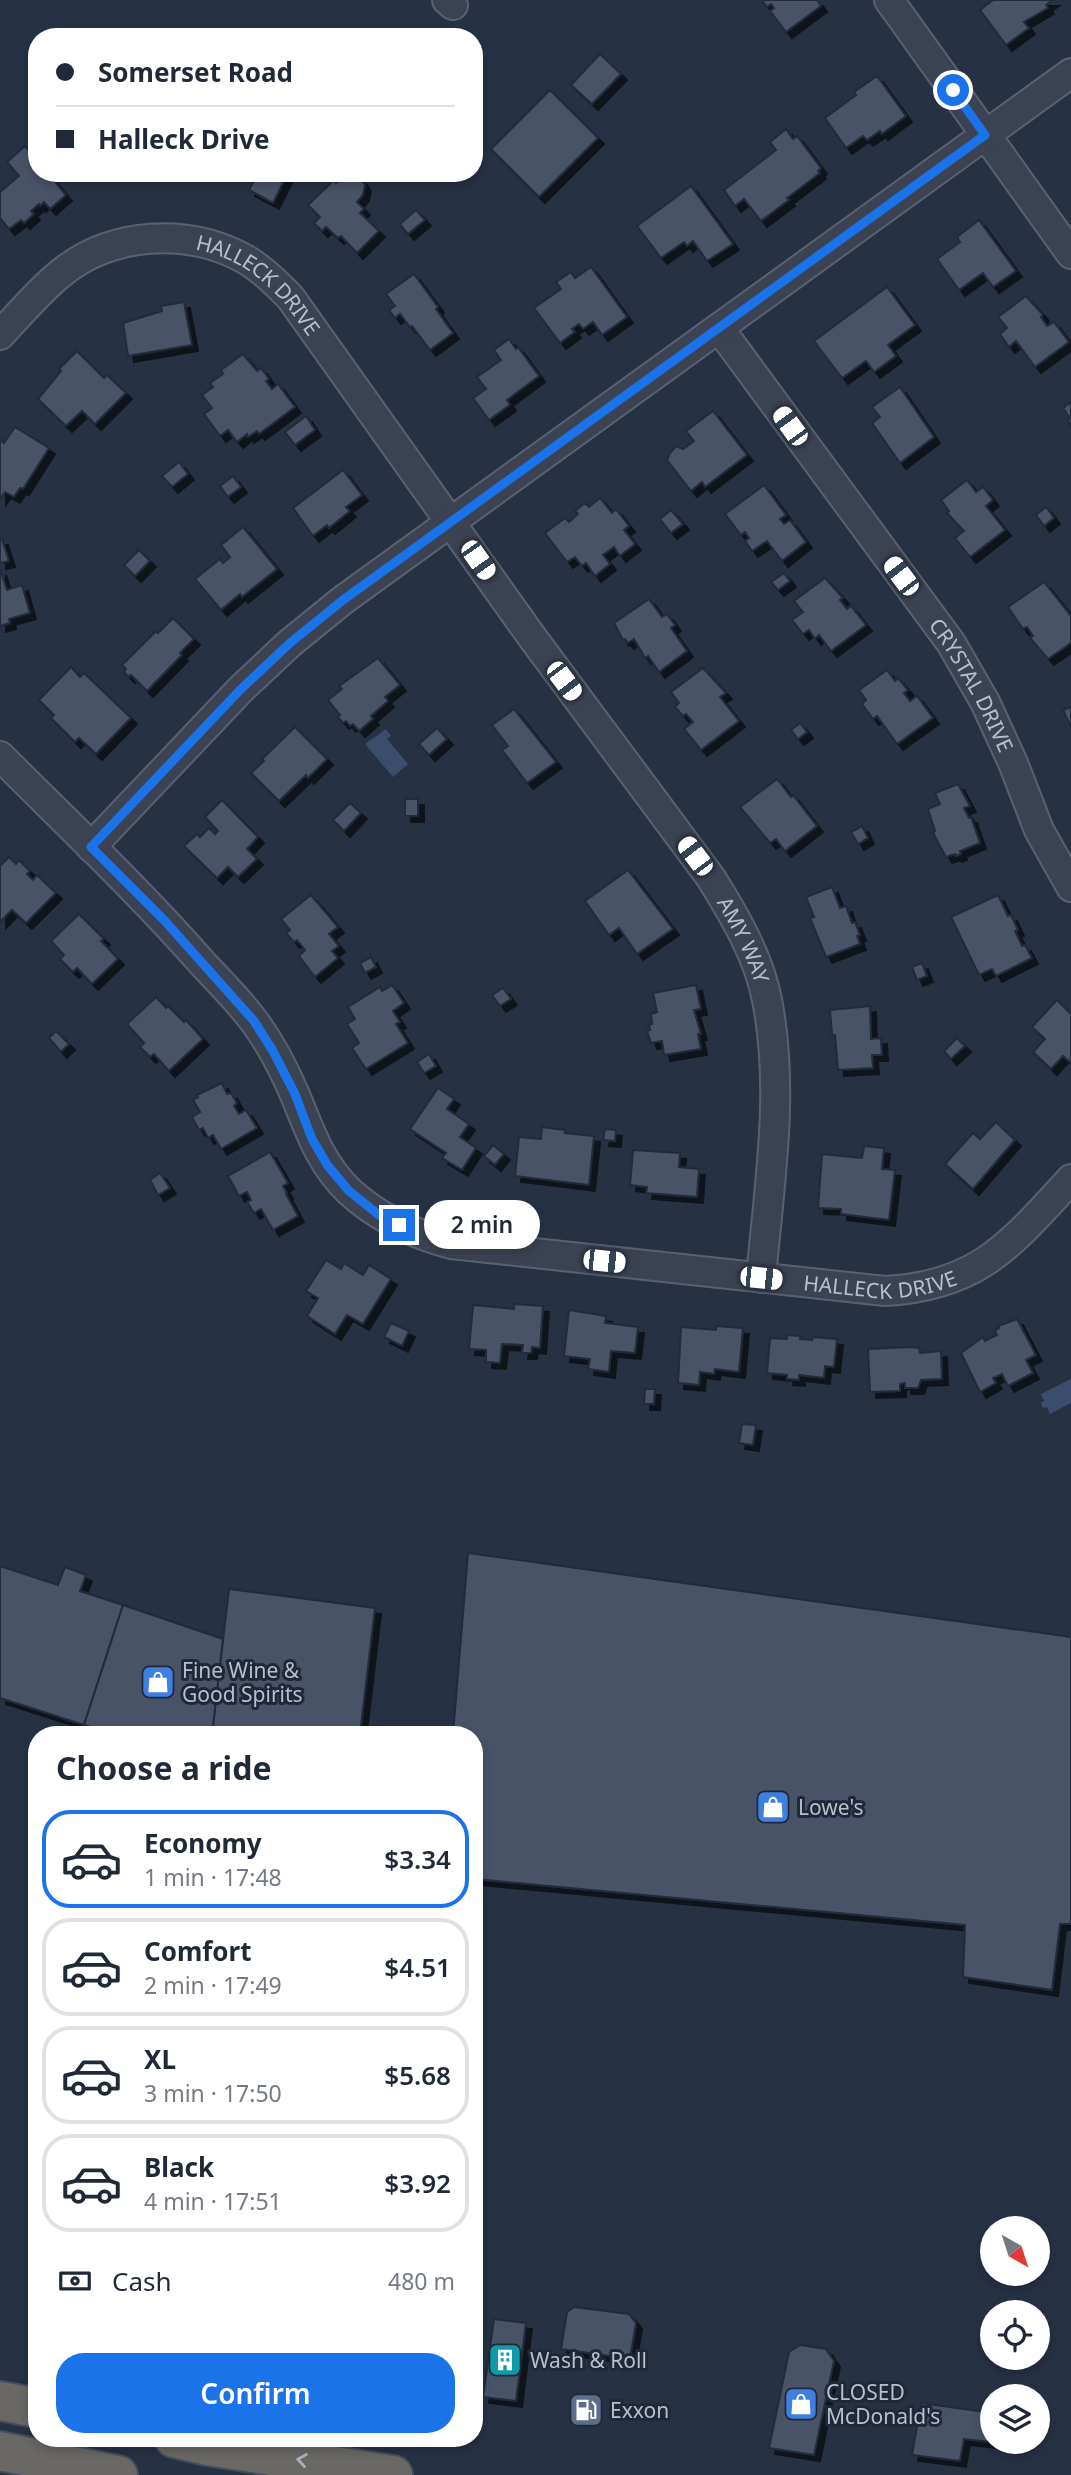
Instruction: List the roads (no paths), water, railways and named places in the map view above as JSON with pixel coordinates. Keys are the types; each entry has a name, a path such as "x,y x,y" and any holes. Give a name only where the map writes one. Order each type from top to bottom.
{"highway":[{"path":"0,2401 28,2406"},
{"path":"214,2447 393,2475"},
{"path":"0,2451 118,2475"}],"street":[{"path":"889,0 1071,254"},
{"path":"91,847 241,689 290,643 343,600 1071,73"},
{"name":"HALLECK DRIVE","path":"0,335 59,275 77,261 108,247 136,240 170,237 226,250 270,276 290,297 451,522"},
{"name":"CRYSTAL DRIVE","path":"719,328 951,643 985,702 1039,830 1071,887"},
{"name":"AMY WAY","path":"451,522 531,637 711,878 734,916 758,969 767,998 774,1053 776,1108 761,1278"},
{"name":"HALLECK DRIVE","path":"0,757 164,920 254,1021 295,1094 312,1139 328,1166 349,1191 379,1215 420,1236 451,1244 885,1291 910,1290 941,1284 971,1272 998,1255 1071,1179"}],"water":[{"path":"386,729 391,736 387,739 408,764 393,777 365,744"},
{"path":"1071,1379 1071,1403 1050,1414 1047,1407 1043,1408 1041,1394"}],"place":[{"name":"Fine Wine & Good Spirits","path":"158,1682"},
{"name":"Lowe's","path":"773,1807"},
{"name":"Wash & Roll","path":"505,2360"},
{"name":"CLOSED McDonald's","path":"801,2404"},
{"name":"Exxon","path":"586,2410"}]}
